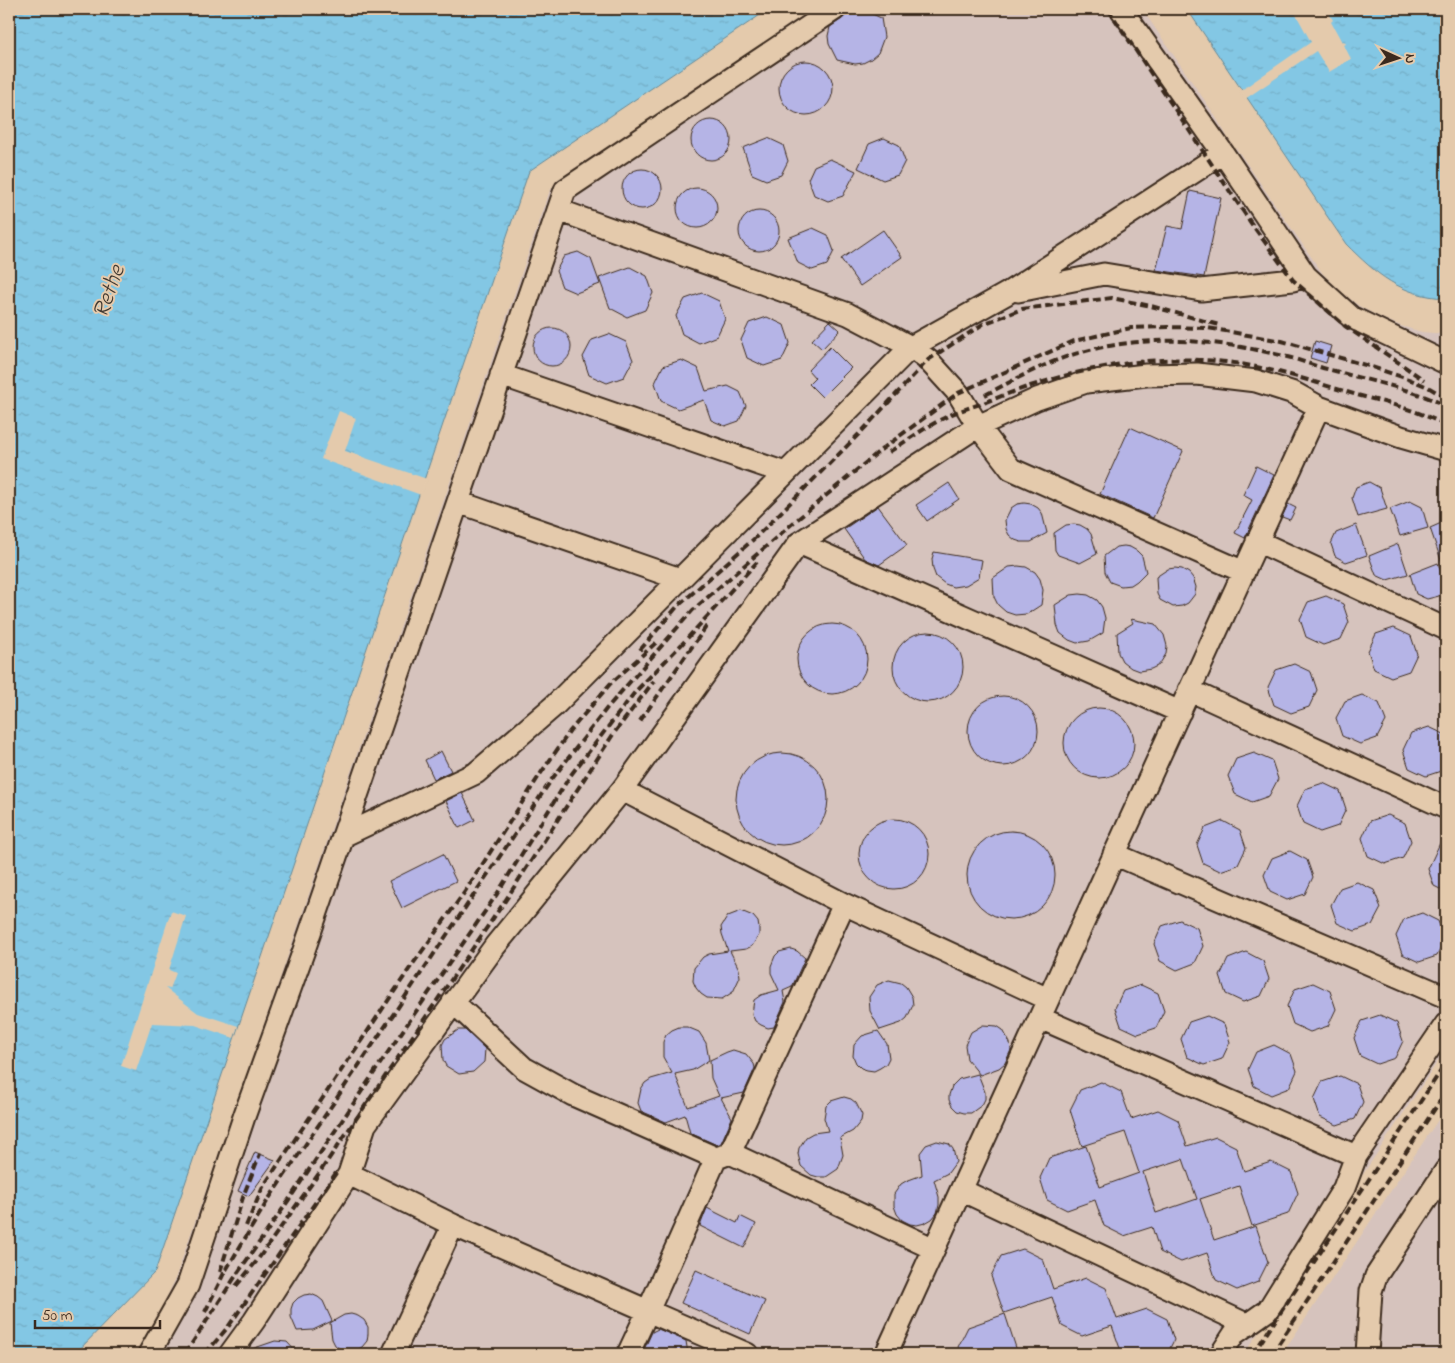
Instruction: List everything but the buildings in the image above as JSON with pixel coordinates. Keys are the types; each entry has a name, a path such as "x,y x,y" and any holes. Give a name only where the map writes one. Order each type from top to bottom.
{"lane":[{"path":"149,1354 188,1285 245,1114 343,836 565,190 834,9"},
{"path":"1127,11 1306,276 1351,317 1446,363"},
{"path":"343,836 476,773 555,705 911,347 1006,294 1223,153"},
{"path":"558,210 848,314 911,347 928,360 958,394 978,426 1011,468 1244,572"},
{"path":"1006,294 1104,274 1201,290 1292,280 1306,276"},
{"path":"230,1354 254,1321 350,1174 364,1125 495,946 622,790 799,543 978,426 1037,400 1086,382 1146,375 1197,374 1256,381 1294,392 1319,407 1401,437 1446,450"},
{"path":"501,375 785,474"},
{"path":"886,1354 1319,407"},
{"path":"458,502 680,579"},
{"path":"1257,541 1446,629"},
{"path":"799,543 1180,712"},
{"path":"1189,690 1446,808"},
{"path":"622,790 1044,1008 1356,1156"},
{"path":"1114,854 1446,996"},
{"path":"628,1354 844,904"},
{"path":"453,1002 524,1068 573,1095 723,1155 934,1250"},
{"path":"1221,1354 1234,1334 1268,1310 1344,1188 1356,1156 1446,1024"},
{"path":"350,1174 453,1225 747,1354"},
{"path":"1367,1354 1371,1292 1376,1276 1443,1184"},
{"path":"961,1190 1248,1325"},
{"path":"394,1354 453,1225"}],"shaded area":[{"path":"815,9 1142,9 1214,114 1227,136 1223,139 1231,152 1236,148 1323,274 1359,306 1379,317 1422,332 1446,334 1446,1049 1244,1354 140,1354 174,1282 550,190"},
{"path":"1446,1108 1446,1354 1282,1354"}],"water":[{"name":"Rethe","path":"9,9 769,9 529,171 155,1272 75,1354 9,1354"},
{"path":"1187,9 1446,9 1446,298 1416,293 1390,282 1368,265 1346,244"}],"pier":[{"path":"1293,9 1326,9 1342,42 1344,41 1346,44 1344,45 1351,59 1329,72 1316,51 1245,99 1240,91 1311,42"},
{"path":"339,411 356,418 345,451 427,479 421,495 321,459"},
{"path":"171,911 186,916 169,970 176,973 170,989 165,988 198,1013 238,1026 234,1038 195,1025 152,1023 136,1071 121,1066"}],"railway":[{"path":"1108,9 1253,226 1293,280 1345,326 1424,380"},
{"path":"640,650 677,607 756,537 862,431 928,360 983,324 1022,309 1112,298 1151,306 1219,325"},
{"path":"226,1270 268,1200 552,779 607,708 693,610 882,449 958,393 1074,341 1131,328 1168,327 1208,328 1282,341 1411,380 1428,387 1446,398"},
{"path":"985,395 1045,365 1082,352 1135,342 1188,341 1215,343 1269,352 1419,394 1446,406"},
{"path":"889,452 930,426 959,411 1079,372 1143,361 1208,360 1241,364 1281,373 1410,410 1423,414 1446,426"},
{"path":"185,1354 237,1274 497,894 570,776 635,692 757,562"},
{"path":"640,721 708,624"},
{"path":"246,1226 263,1187 410,968 464,893 570,731 610,684 659,640"},
{"path":"236,1286 256,1262 313,1182 505,901 614,733 654,681"},
{"path":"1253,1354 1446,1063"},
{"path":"1272,1354 1446,1092"},
{"path":"220,1272 244,1194 260,1154"},
{"path":"205,1354 228,1327 336,1173"},
{"path":"205,1312 228,1265"}]}
